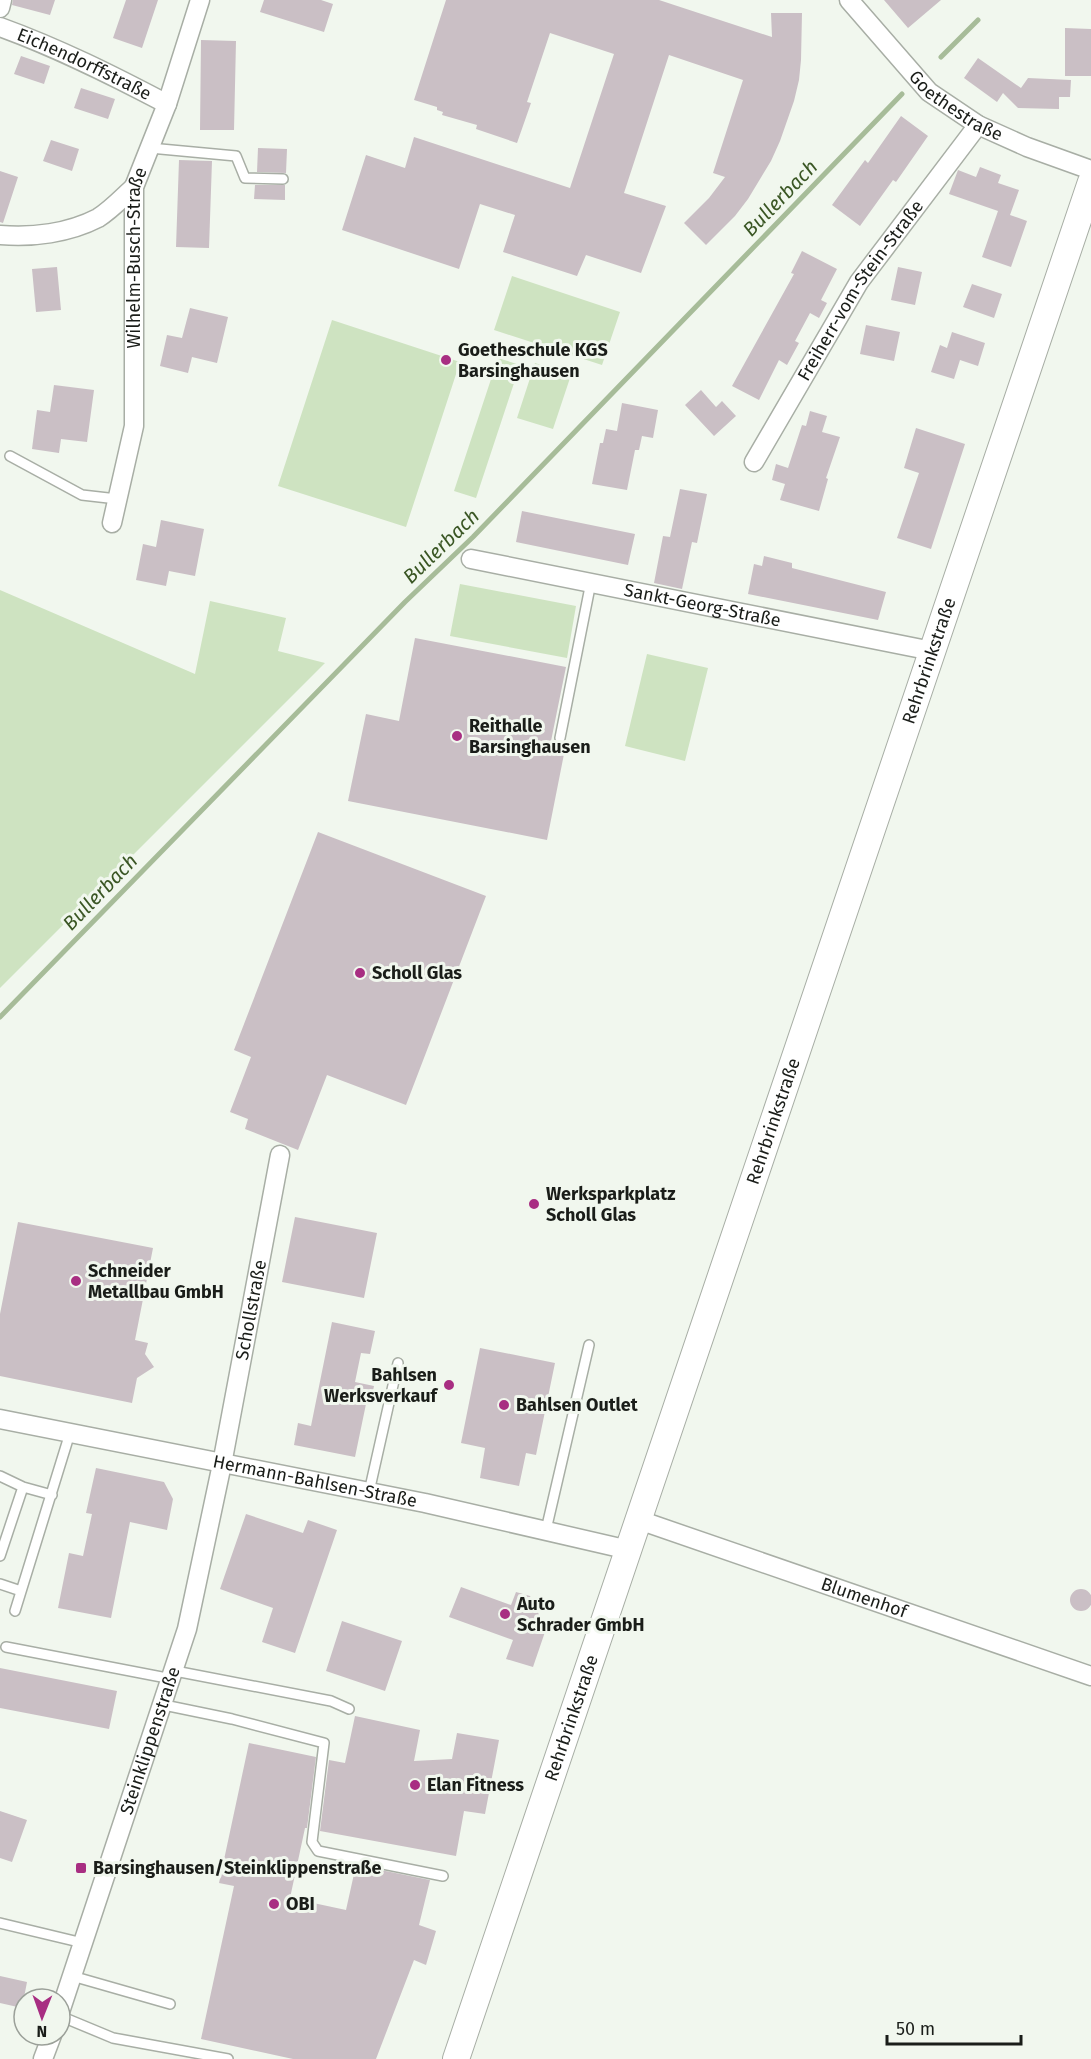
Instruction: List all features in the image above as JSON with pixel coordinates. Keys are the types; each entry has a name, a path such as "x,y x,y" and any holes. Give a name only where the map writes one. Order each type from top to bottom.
{"main road":[{"name":"Rehrbrinkstraße","path":"456,2059 1091,182"}],"street":[{"path":"0,8 2,0"},
{"name":"Wilhelm-Busch-Straße","path":"112,523 134,426 134,187 167,104 200,0"},
{"name":"Goethestraße","path":"849,0 929,92 978,124 1027,147 1091,170"},
{"name":"Eichendorffstraße","path":"0,27 96,66 167,104"},
{"name":"Freiherr-vom-Stein-Straße","path":"754,462 859,282 978,124"},
{"path":"0,235 15,237 58,232 98,217 134,187"},
{"name":"Sankt-Georg-Straße","path":"471,559 932,651"},
{"name":"Schollstraße","path":"222,1464 280,1155"},
{"name":"Hermann-Bahlsen-Straße","path":"0,1419 369,1492 629,1550"},
{"name":"Steinklippenstraße","path":"69,1987 164,1705 187,1629 222,1464"},
{"name":"Blumenhof","path":"639,1520 1091,1676"}],"lane":[{"path":"150,148 236,156 245,178 283,179"},
{"path":"10,456 82,495 117,499"},
{"path":"560,738 591,582"},
{"path":"546,1530 589,1345"},
{"path":"369,1492 398,1363"},
{"path":"15,1611 70,1433"},
{"path":"0,1476 23,1487 52,1495"},
{"path":"0,1556 23,1487"},
{"path":"0,1584 21,1591"},
{"path":"6,1647 331,1701 349,1709"},
{"path":"164,1705 232,1719 324,1743 312,1842 318,1851 443,1876"},
{"path":"0,1923 83,1943"},
{"path":"72,1976 170,2004"},
{"path":"72,2019 113,2038 228,2059"}],"green space":[{"path":"512,276 620,312 602,365 494,330"},
{"path":"332,320 460,362 406,527 278,486"},
{"path":"498,358 520,365 476,498 454,491"},
{"path":"535,363 571,375 553,429 517,418"},
{"path":"460,584 576,606 567,658 450,636"},
{"path":"0,590 195,674 210,601 286,618 278,651 325,663 0,988"},
{"path":"647,654 708,668 685,761 625,746"}],"building":[{"path":"13,0 55,0 50,15 12,5"},
{"path":"126,0 158,0 142,48 113,38"},
{"path":"264,0 321,0 333,4 324,32 260,12"},
{"path":"446,0 659,0 772,37 771,13 802,13 799,80 794,101 771,161 735,216 706,245 684,223 709,198 725,177 713,173 743,80 669,55 624,193 666,206 641,273 586,255 577,276 503,252 515,215 480,204 459,269 342,230 366,155 405,168 414,137 570,188 614,54 550,33 527,102 531,103 517,143 476,129 477,125 442,115 443,112 437,110 437,107 414,100"},
{"path":"884,0 941,0 908,28"},
{"path":"1065,28 1091,29 1091,76 1065,76"},
{"path":"201,40 236,41 234,130 200,130"},
{"path":"21,56 50,66 44,84 14,74"},
{"path":"978,58 1021,88 1028,78 1071,80 1070,97 1059,97 1059,109 1018,108 1003,93 997,102 964,78"},
{"path":"81,88 115,99 108,119 74,108"},
{"path":"901,116 928,136 896,182 893,180 860,226 832,205 865,160 868,163"},
{"path":"51,140 79,149 72,171 43,161"},
{"path":"258,148 287,149 286,173 257,172"},
{"path":"179,160 212,161 209,248 176,247"},
{"path":"980,167 1001,175 998,183 1019,190 1010,215 1027,221 1011,267 982,257 998,211 949,194 958,170 976,177"},
{"path":"0,171 18,177 3,223 0,222"},
{"path":"255,185 285,185 285,200 254,199"},
{"path":"802,251 837,269 821,300 827,303 819,318 810,313 795,341 799,343 787,365 779,360 759,400 732,386 794,274 791,273"},
{"path":"57,267 61,310 36,312 32,269"},
{"path":"898,267 922,272 915,305 891,300"},
{"path":"972,284 1002,294 994,318 963,307"},
{"path":"190,308 228,317 217,363 192,357 188,373 160,366 167,335 182,338"},
{"path":"866,325 900,332 894,361 860,354"},
{"path":"952,332 985,343 978,366 960,360 954,379 931,372 940,345 947,348"},
{"path":"54,385 94,390 87,442 61,439 59,453 32,449 37,410 50,412"},
{"path":"701,390 716,407 722,401 736,416 714,436 685,405"},
{"path":"622,403 658,410 653,438 642,436 639,450 635,450 627,490 592,484 600,443 603,443 606,429 617,431"},
{"path":"810,411 827,416 822,432 840,437 826,478 828,479 819,511 780,500 785,484 772,480 776,464 788,468 802,425 806,426"},
{"path":"916,428 965,444 931,549 897,538 919,473 904,468"},
{"path":"680,489 707,494 697,543 692,542 682,589 654,583 663,536 670,537"},
{"path":"522,511 635,534 628,565 516,542"},
{"path":"161,520 204,529 195,576 169,571 166,586 136,580 143,544 156,547"},
{"path":"764,556 792,563 792,568 886,592 878,620 748,594 754,564 762,566"},
{"name":"Reithalle Barsinghausen","path":"415,638 566,667 549,751 564,754 547,840 348,801 366,714 399,721"},
{"name":"Scholl Glas","path":"318,832 486,896 406,1105 327,1075 298,1150 245,1129 248,1119 230,1112 251,1057 234,1050"},
{"path":"295,1217 377,1233 364,1298 282,1282"},
{"path":"18,1222 153,1248 135,1340 148,1343 145,1354 154,1367 137,1378 132,1403 0,1376 0,1314"},
{"path":"332,1322 375,1331 370,1354 361,1353 355,1382 374,1386 370,1405 366,1404 355,1457 294,1445 298,1423 311,1426"},
{"path":"480,1348 555,1363 536,1455 526,1453 519,1486 480,1478 485,1448 461,1443"},
{"path":"96,1468 164,1482 173,1499 167,1530 130,1522 111,1618 58,1608 69,1553 83,1556 92,1514 86,1513"},
{"path":"246,1514 303,1533 308,1520 337,1530 295,1653 262,1642 273,1608 220,1589"},
{"path":"461,1587 511,1605 516,1592 530,1596 546,1629 533,1667 506,1659 513,1640 449,1617"},
{"path":"1081,1589 1089,1592 1092,1600 1089,1608 1081,1611 1073,1608 1070,1600 1073,1592"},
{"path":"342,1621 402,1641 385,1691 326,1671"},
{"path":"0,1668 117,1691 109,1729 0,1708"},
{"name":"Elan Fitness","path":"355,1716 420,1730 414,1761 452,1759 457,1733 499,1740 485,1814 464,1811 456,1856 320,1831 329,1760 345,1763"},
{"name":"OBI","path":"249,1743 316,1757 307,1828 305,1828 290,1898 346,1910 356,1865 430,1880 419,1925 436,1931 426,1965 414,1960 376,2059 293,2059 201,2039 234,1886 219,1883"},
{"path":"0,1811 27,1820 12,1862 0,1858"},
{"path":"0,1976 27,1982 26,1987 12,1987 12,2006 0,2003"}],"waterway":[{"name":"Bullerbach","path":"941,57 978,20"},
{"name":"Bullerbach","path":"0,1017 405,602 473,537 902,94"}],"place":[{"name":"Goetheschule KGS Barsinghausen","path":"446,360"},
{"name":"Reithalle Barsinghausen","path":"457,736"},
{"name":"Scholl Glas","path":"360,973"},
{"name":"Werksparkplatz Scholl Glas","path":"534,1204"},
{"name":"Schneider Metallbau GmbH","path":"76,1281"},
{"name":"Bahlsen Werksverkauf","path":"449,1385"},
{"name":"Bahlsen Outlet","path":"504,1405"},
{"name":"Auto Schrader GmbH","path":"505,1614"},
{"name":"Elan Fitness","path":"415,1785"},
{"name":"Barsinghausen/Steinklippenstraße","path":"81,1868"},
{"name":"OBI","path":"274,1904"}]}
